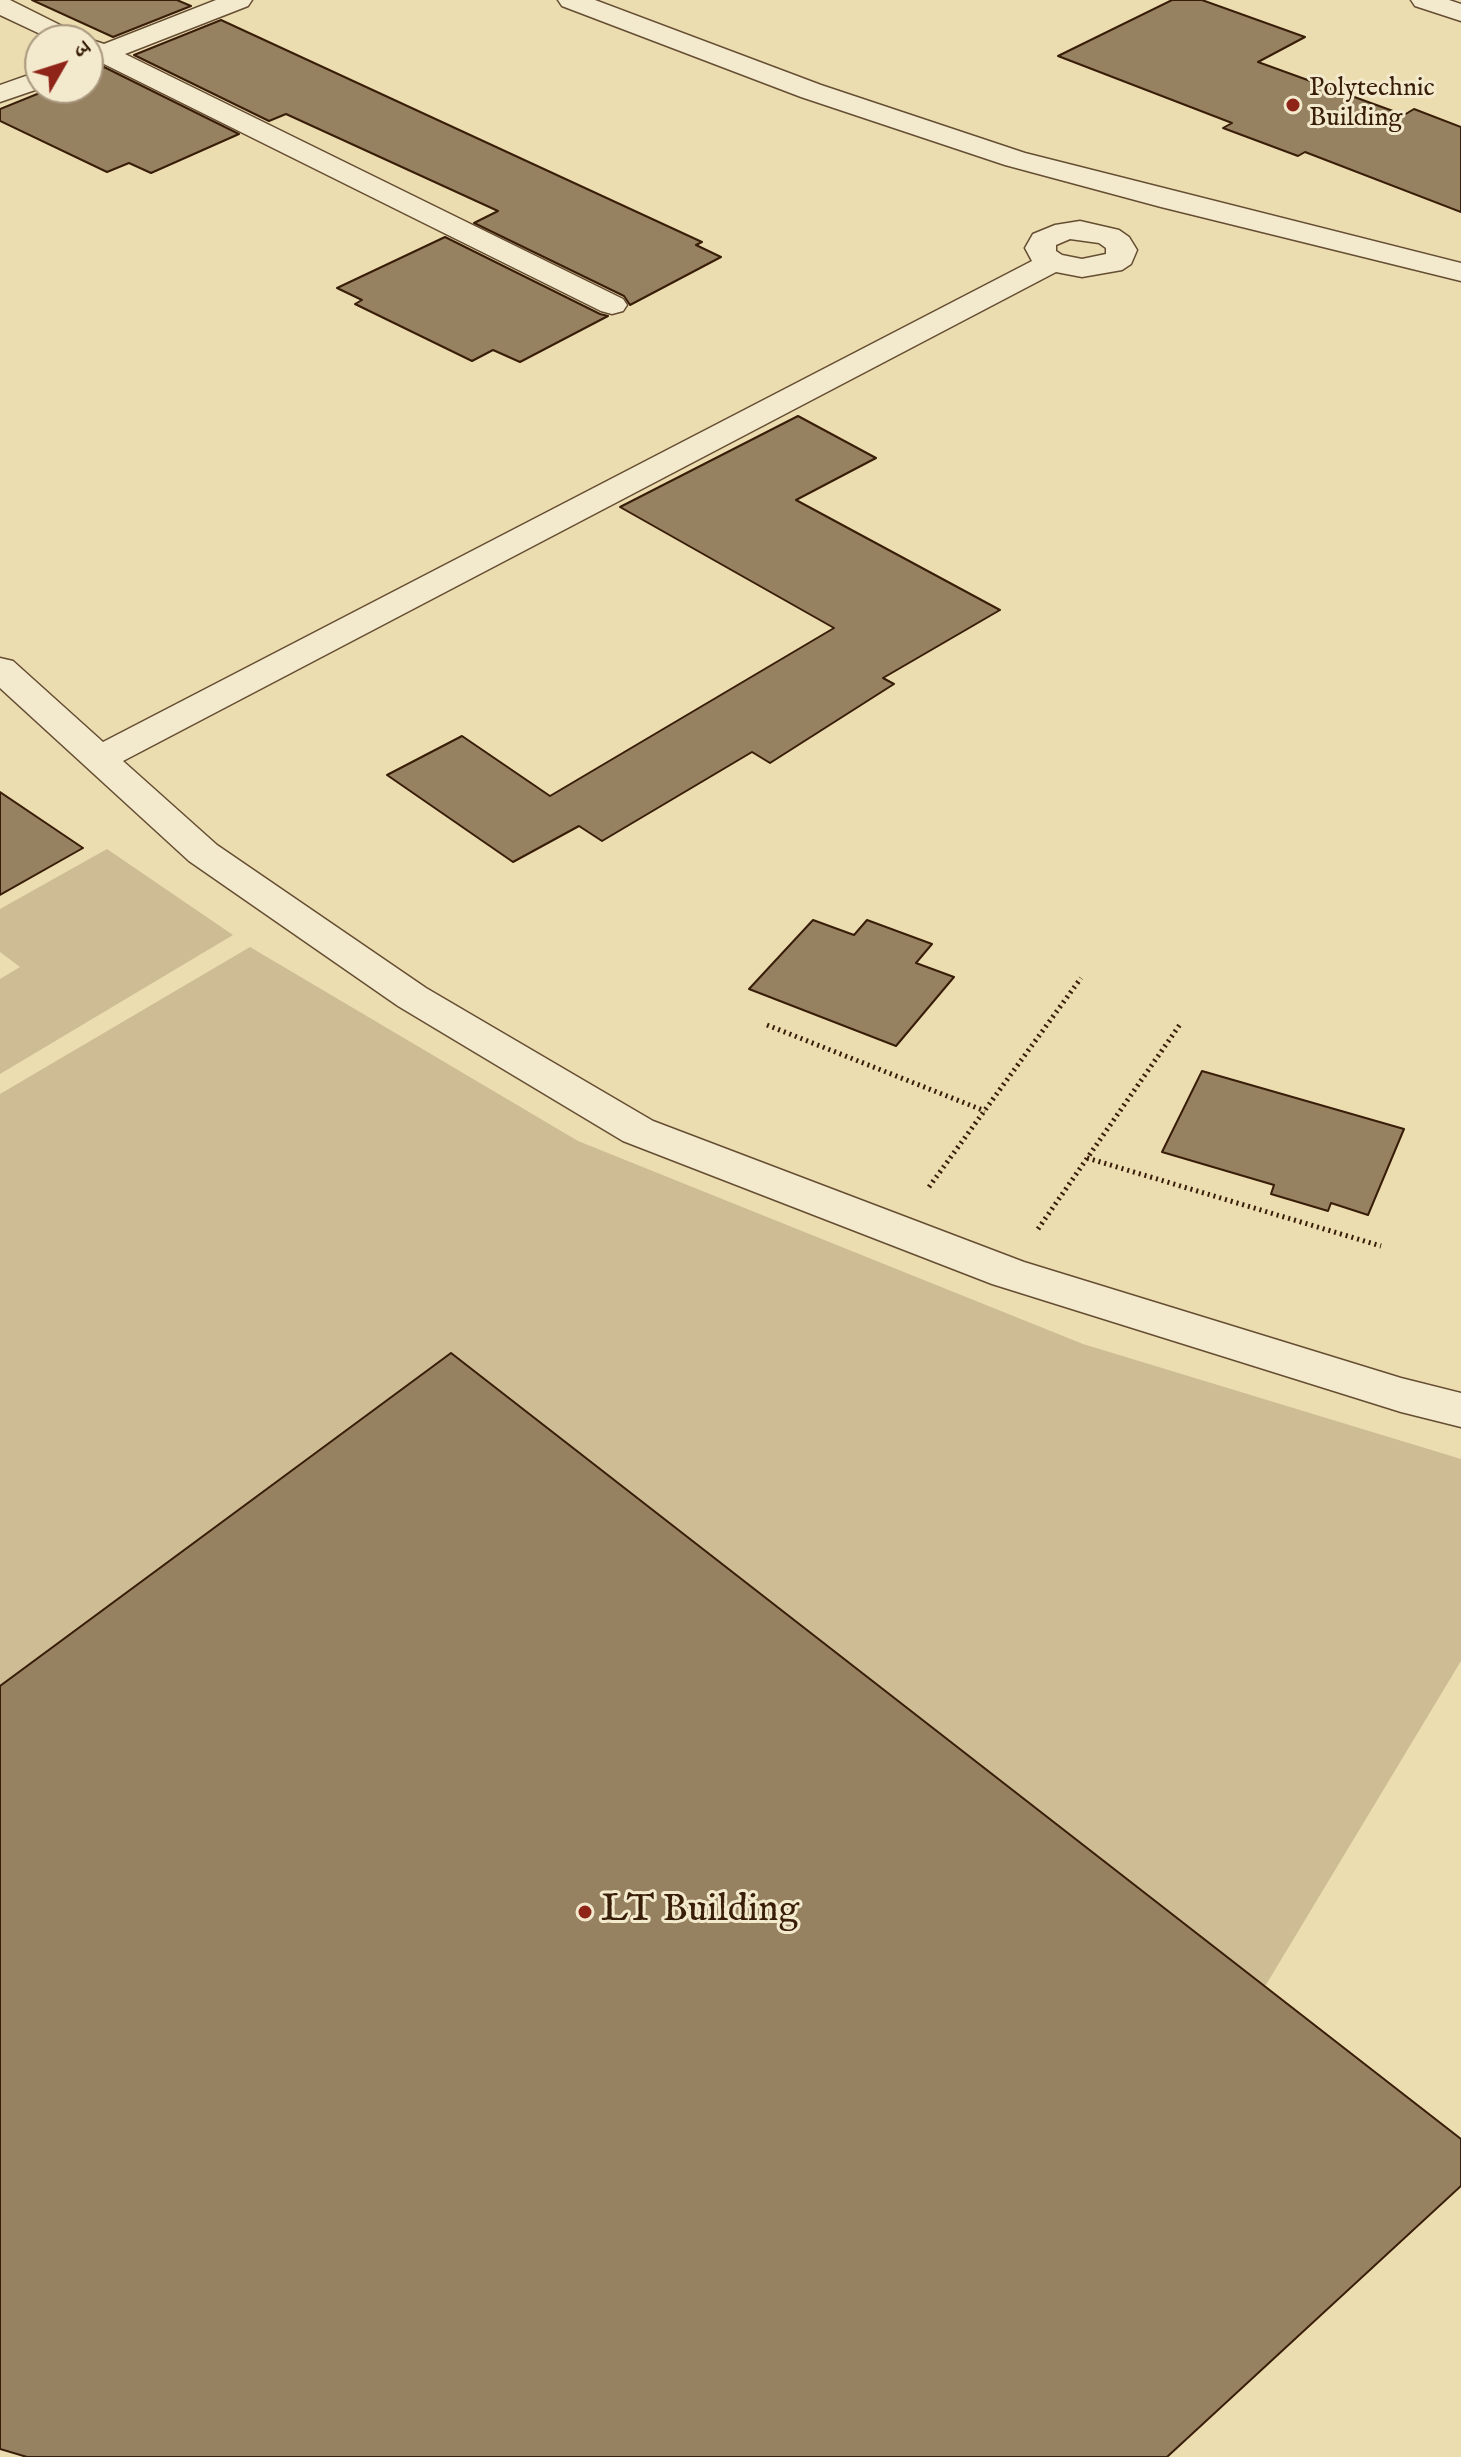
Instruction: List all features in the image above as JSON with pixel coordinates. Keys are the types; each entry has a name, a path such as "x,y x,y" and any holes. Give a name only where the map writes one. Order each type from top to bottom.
{"street":[{"path":"104,28 176,0"},
{"path":"104,49 239,0"},
{"path":"571,0 811,91 1015,159 1461,272"},
{"path":"1424,0 1461,13"},
{"path":"0,5 40,24"},
{"path":"104,58 612,305"},
{"path":"0,70 24,60"},
{"path":"0,94 24,85"},
{"path":"99,759 1052,262 1040,248 1043,240 1052,234 1080,230 1109,236 1171,201"},
{"path":"0,669 203,853 412,997 625,1123 1008,1273 1401,1395 1461,1410"}],"path":[{"path":"898,1230 1081,978"},
{"path":"1008,1273 1181,1023"},
{"path":"767,1025 985,1111"},
{"path":"1087,1158 1381,1246"}],"shaded area":[{"path":"107,849 233,935 0,1074 0,979 20,967 0,952 0,909"},
{"path":"250,947 578,1141 1083,1344 1461,1459 1461,1661 1255,2003 452,1353 0,1686 0,1094"}],"building":[{"path":"32,0 177,0 191,6 113,37 104,33 104,24 85,24"},
{"name":"Polytechnic Building","path":"1172,0 1202,0 1305,37 1258,62 1404,115 1414,109 1461,127 1461,212 1305,152 1298,156 1223,128 1232,123 1058,56"},
{"path":"221,20 702,242 696,245 721,257 630,305 624,296 474,223 498,211 286,114 269,121 134,55"},
{"path":"104,67 239,134 151,173 129,163 107,172 0,121 0,109 24,99 24,104 104,104"},
{"path":"445,237 608,316 520,362 493,350 472,361 355,304 362,300 337,288"},
{"path":"798,416 876,458 796,500 1000,610 883,678 894,684 770,763 752,752 602,841 579,826 513,862 387,775 462,736 550,796 834,628 620,507"},
{"path":"0,792 83,848 0,895"},
{"path":"813,920 854,935 867,920 932,944 916,963 954,977 896,1046 749,989"},
{"path":"1202,1071 1404,1129 1368,1215 1331,1203 1328,1211 1271,1194 1274,1185 1162,1152"},
{"name":"LT Building","path":"451,1353 1461,2139 1461,2186 1167,2457 27,2457 0,2449 0,1686"}],"place":[{"name":"Polytechnic Building","path":"1293,105"},
{"name":"LT Building","path":"585,1912"}]}
